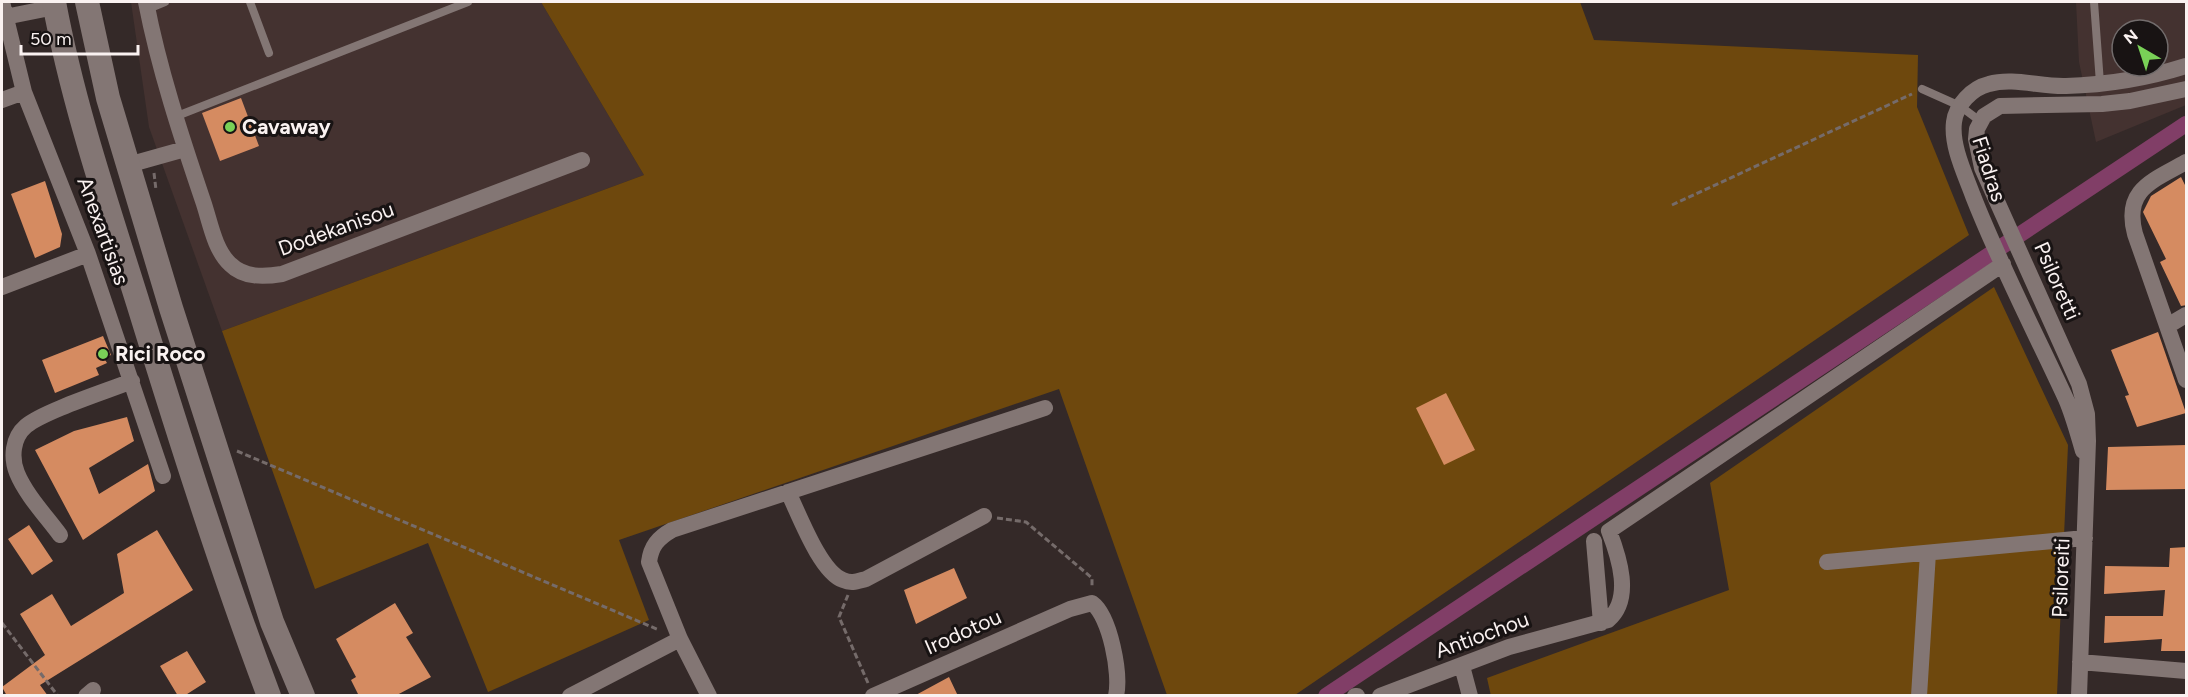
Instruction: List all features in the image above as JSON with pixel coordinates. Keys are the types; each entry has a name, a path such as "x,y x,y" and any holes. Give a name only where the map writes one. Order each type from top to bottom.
{"main road":[{"path":"87,2 100,68 171,308 272,622 303,696"},
{"path":"55,4 77,99 118,240 220,566 269,696"}],"street":[{"path":"3,10 55,4"},
{"name":"Dodekanisou","path":"147,5 185,148 223,256 238,270 264,276 282,274 582,160"},
{"name":"Anexartisias","path":"3,10 24,92 88,254 163,476"},
{"path":"1960,106 1972,91 1989,83 2019,82 2064,86 2100,83 2151,77 2187,66"},
{"path":"2100,83 2102,104"},
{"name":"Fiadras","path":"1980,121 1994,108 2008,105 2102,104 2139,100 2187,89"},
{"path":"2,100 24,92"},
{"name":"Fiadras","path":"1960,106 1954,121 1954,139 1964,173 1988,233 2067,403 2088,463"},
{"name":"Psiloretti","path":"1980,121 1976,139 1979,158 2004,220 2079,384 2088,426 2088,463"},
{"path":"128,165 185,148"},
{"path":"2187,162 2147,184 2136,196 2132,210 2135,234 2187,380"},
{"path":"2,287 88,254"},
{"path":"1594,541 1601,623 1614,615 1618,609 1621,592 1620,568 1609,531 2001,260"},
{"path":"2169,325 2187,315"},
{"path":"60,535 18,475 13,452 16,440 20,432 34,420 132,381"},
{"path":"708,696 680,639 649,562 650,551 656,542 672,530 1045,408"},
{"name":"Psiloreiti","path":"2079,696 2088,463"},
{"path":"788,492 828,570 843,580 853,583 866,579 984,516"},
{"path":"1827,562 2085,538"},
{"path":"1919,696 1928,553"},
{"path":"1092,603 1100,609 1105,619 1117,676 1116,696"},
{"name":"Irodotou","path":"874,695 1070,609 1092,603"},
{"name":"Antiochou","path":"1380,696 1509,647 1601,623"},
{"path":"570,696 680,639"},
{"path":"2080,663 2187,671"},
{"path":"1462,666 1470,696"}],"lane":[{"path":"147,5 165,2"},
{"path":"250,2 269,53"},
{"path":"177,116 468,2"},
{"path":"2094,2 2100,83"},
{"path":"1922,89 1960,106 1980,121"}],"path":[{"path":"1672,205 1922,89"},
{"path":"214,441 680,639"},
{"path":"984,516 1026,522 1092,578 1092,603"},
{"path":"853,583 839,617 874,695"},
{"path":"2,623 58,696"}],"shaded area":[{"path":"131,2 541,2 644,175 222,331 149,127"},
{"path":"541,2 1580,2 1594,40 1918,55 1917,107 1969,235 1295,695 1167,695 1059,389 619,540 649,620 488,692 428,543 315,589 222,331 644,175"},
{"path":"2076,2 2186,2 2186,105 2096,142 2079,62"},
{"path":"1994,287 2068,445 2057,695 1491,696 1487,678 1729,590 1710,483"}],"building":[{"name":"Cavaway","path":"241,98 259,146 220,161 202,113"},
{"path":"2181,177 2187,189 2187,305 2181,306 2160,262 2166,259 2143,212 2151,196"},
{"path":"45,181 62,234 60,247 35,258 11,194"},
{"path":"2158,332 2186,413 2137,427 2125,396 2129,395 2111,350"},
{"path":"103,336 111,355 104,358 107,363 96,368 99,375 55,393 42,360"},
{"path":"1446,393 1475,450 1444,465 1416,408"},
{"path":"127,417 134,441 89,468 99,494 148,464 155,491 83,540 35,450 74,431"},
{"path":"2187,445 2187,489 2106,490 2108,447"},
{"path":"29,525 53,561 32,575 8,539"},
{"path":"157,530 193,590 40,685 48,696 7,696 2,687 45,655 20,614 52,594 71,626 124,593 117,554"},
{"path":"2187,547 2187,651 2161,651 2162,639 2104,643 2105,616 2163,616 2165,590 2104,594 2105,566 2169,567 2170,548"},
{"path":"954,568 967,598 916,624 904,590"},
{"path":"395,603 413,633 406,637 431,677 395,696 359,696 351,680 356,677 336,639"},
{"path":"187,651 206,682 184,696 178,696 160,666"},
{"path":"949,677 958,696 914,696"}],"waterway":[{"path":"1326,696 2186,124"}],"place":[{"name":"Cavaway","path":"230,127"},
{"name":"Rici Roco","path":"103,354"}]}
